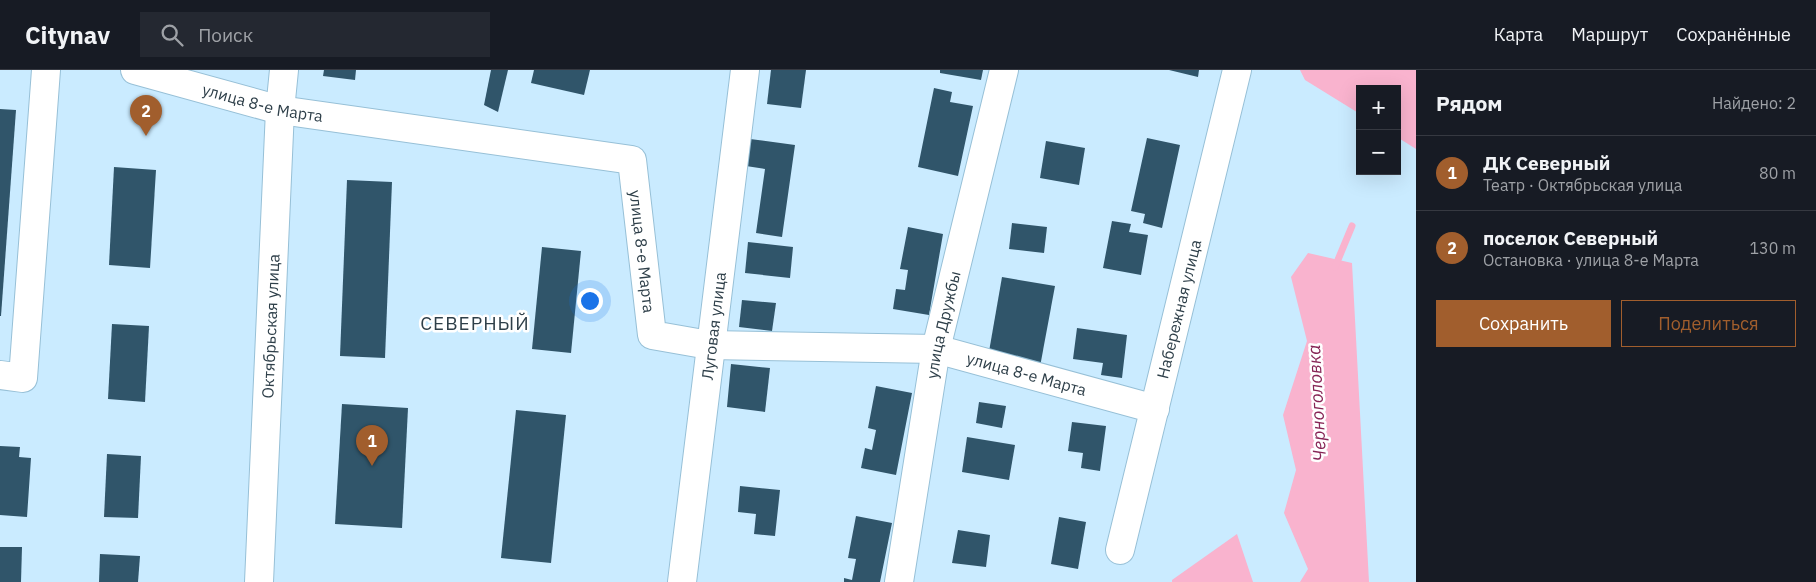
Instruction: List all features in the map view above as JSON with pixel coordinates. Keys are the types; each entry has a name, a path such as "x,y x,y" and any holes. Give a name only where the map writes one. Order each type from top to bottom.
{"street":[{"path":"0,375 23,378 46,70"},
{"name":"улица 8-е Марта","path":"135,70 280,110 632,160 652,336 710,346 936,349 1155,409"},
{"name":"Октябрьская улица","path":"259,582 280,110 284,70"},
{"name":"Луговая улица","path":"682,582 745,70"},
{"name":"улица Дружбы","path":"899,582 936,349 1004,70"},
{"name":"Набережная улица","path":"1120,550 1237,70"}],"water":[{"path":"1300,70 1416,70 1416,149 1401,140 1401,85 1356,85 1356,112 1305,80"},
{"path":"1308,253 1352,263 1369,582 1300,582 1308,569 1284,513 1296,470 1283,415 1307,341 1291,277"},
{"path":"1237,534 1253,582 1172,582 1172,580"}],"building":[{"path":"324,70 356,70 355,80 323,76"},
{"path":"491,70 508,70 498,112 484,105"},
{"path":"534,70 590,70 584,95 531,83"},
{"path":"771,70 806,70 801,108 767,104"},
{"path":"940,70 983,70 981,80 940,73"},
{"path":"1169,70 1199,70 1198,77"},
{"path":"934,88 952,92 950,102 973,106 958,176 918,167"},
{"path":"0,109 16,110 1,316 0,316"},
{"path":"1147,138 1180,145 1162,228 1143,223 1145,214 1131,211"},
{"path":"750,139 795,145 782,237 756,233 765,169 746,166"},
{"path":"1046,141 1085,148 1079,185 1040,178"},
{"path":"114,167 156,170 150,268 109,265"},
{"path":"347,180 392,182 385,358 340,356"},
{"path":"1112,221 1131,224 1129,232 1148,235 1141,275 1103,268"},
{"path":"1012,223 1047,227 1044,253 1009,249"},
{"path":"908,227 943,234 929,315 893,309 896,289 905,290 908,270 900,269"},
{"path":"748,242 793,247 790,278 745,273"},
{"path":"542,247 581,251 571,353 532,349"},
{"path":"1002,277 1055,286 1039,372 987,363"},
{"path":"742,300 776,303 772,331 739,327"},
{"path":"112,324 149,326 145,402 108,399"},
{"path":"1077,328 1127,335 1122,378 1101,375 1103,363 1073,359"},
{"path":"731,364 770,368 765,412 727,407"},
{"path":"876,386 912,393 896,475 861,468 865,448 872,450 876,430 868,428"},
{"path":"979,402 1006,406 1002,428 976,423"},
{"path":"342,404 408,408 402,528 335,524"},
{"path":"516,410 566,415 551,563 501,558"},
{"path":"1072,422 1106,426 1100,471 1081,468 1083,453 1068,451"},
{"path":"967,437 1015,445 1009,480 962,472"},
{"path":"0,446 20,447 19,457 31,458 27,517 0,515"},
{"path":"107,454 141,456 138,518 104,517"},
{"path":"740,486 780,490 775,536 754,534 756,514 738,512"},
{"path":"856,516 892,523 880,582 844,582 844,578 852,580 856,559 848,558"},
{"path":"1059,517 1086,522 1078,569 1051,564"},
{"path":"958,530 990,535 986,567 952,563"},
{"path":"0,547 22,547 21,582 0,582"},
{"path":"100,554 140,556 138,582 99,582"}],"waterway":[{"name":"Черноголовка","path":"1335,267 1352,226"}],"place":[{"name":"поселок Северный","path":"146,136"},
{"name":"ДК Северный","path":"372,466"}],"district":[{"name":"СЕВЕРНЫЙ","path":"475,323"}]}
